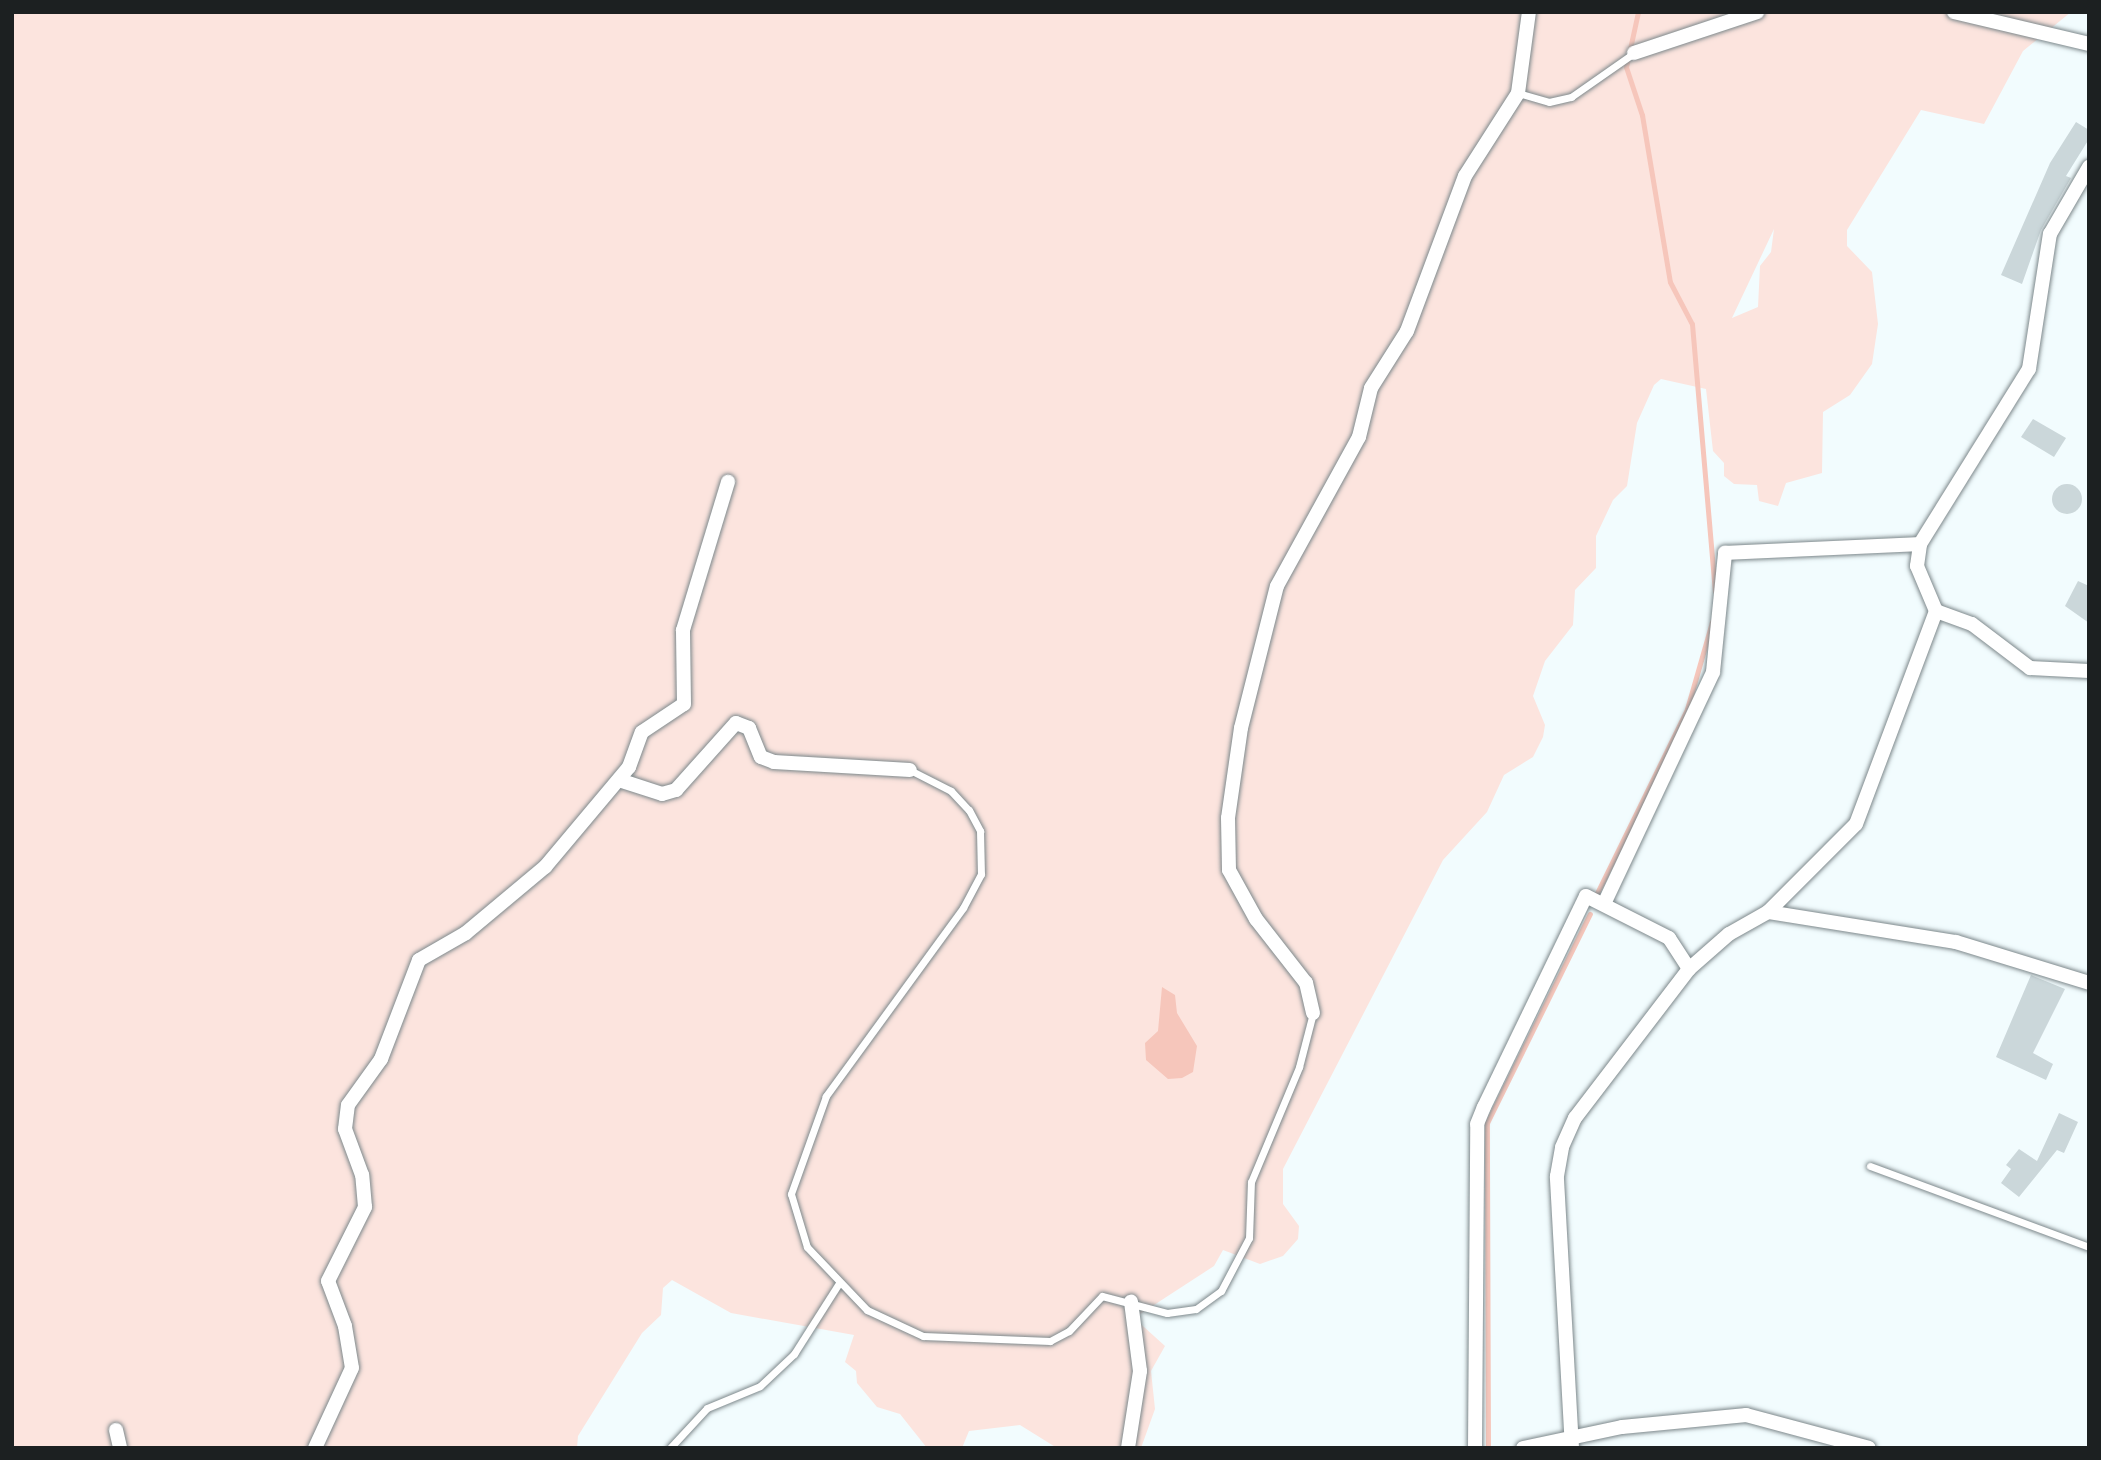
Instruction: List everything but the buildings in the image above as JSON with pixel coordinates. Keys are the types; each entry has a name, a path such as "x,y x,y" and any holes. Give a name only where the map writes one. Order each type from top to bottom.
{"street":[{"path":"1313,1013 1307,983 1256,919 1229,870 1228,818 1241,728 1277,586 1359,437 1371,388 1407,331 1465,176 1518,93 1529,12"},
{"path":"1634,53 1757,12"},
{"path":"1954,12 2089,44"},
{"path":"1572,1443 1557,1176 1562,1147 1575,1118 1689,969 1728,934 1768,912 1856,824 1937,611 1917,566 1920,544 2029,369 2050,234 2089,167"},
{"path":"315,1448 352,1368 345,1326 327,1281 365,1207 362,1175 345,1129 348,1105 389,1043 419,960 466,933 545,867 619,780 642,732 684,704 683,630 728,482"},
{"path":"1604,904 1713,672 1725,553 1920,544"},
{"path":"1937,611 1972,624 2030,668 2089,671"},
{"path":"619,780 662,794 676,790 736,723 749,728 761,757 774,762 910,770"},
{"path":"1475,1448 1477,1124 1586,896 1669,938 1689,969"},
{"path":"1768,912 1956,942 2089,983"},
{"path":"1128,1448 1140,1371 1131,1302"},
{"path":"1523,1448 1572,1443 1746,1415 1869,1448"},
{"path":"116,1430 120,1448"}],"lane":[{"path":"1518,93 1560,101 1634,53"},
{"path":"910,770 951,791 969,810 980,831 981,874 963,908 826,1096 791,1194 807,1247 867,1310 923,1336 1050,1341 1069,1331 1102,1296 1167,1313 1196,1309 1221,1291 1249,1238 1251,1182 1298,1067 1313,1013"},
{"path":"1870,1166 2089,1247"},
{"path":"670,1448 707,1408 760,1386 794,1354 839,1283"}],"shaded area":[{"path":"12,12 2071,12 2023,51 1984,124 1921,110 1847,230 1847,246 1872,272 1878,324 1872,364 1850,395 1823,412 1822,473 1786,483 1778,506 1759,501 1757,485 1734,484 1724,476 1724,463 1713,451 1706,389 1661,379 1654,385 1637,423 1627,486 1613,500 1596,536 1596,568 1575,590 1573,625 1545,661 1533,696 1545,725 1543,737 1533,757 1504,775 1487,812 1443,860 1283,1169 1283,1204 1299,1226 1298,1239 1283,1256 1260,1264 1223,1250 1214,1266 1134,1318 1165,1346 1151,1371 1155,1409 1141,1448 1057,1448 1020,1425 969,1431 962,1448 927,1448 900,1414 877,1407 857,1383 856,1371 845,1362 854,1335 731,1313 672,1280 663,1288 661,1315 642,1333 578,1436 577,1448 12,1448","holes":["1774,229 1771,252 1760,266 1758,307 1732,318"]},
{"path":"1162,987 1175,995 1177,1013 1197,1046 1193,1072 1182,1078 1168,1079 1146,1060 1145,1043 1158,1031"}],"waterway":[{"path":"1638,12 1626,67 1642,115 1670,282 1692,324 1715,591"},
{"path":"1596,895 1687,709 1712,622"},
{"path":"1488,1447 1487,1123 1590,914"}]}
